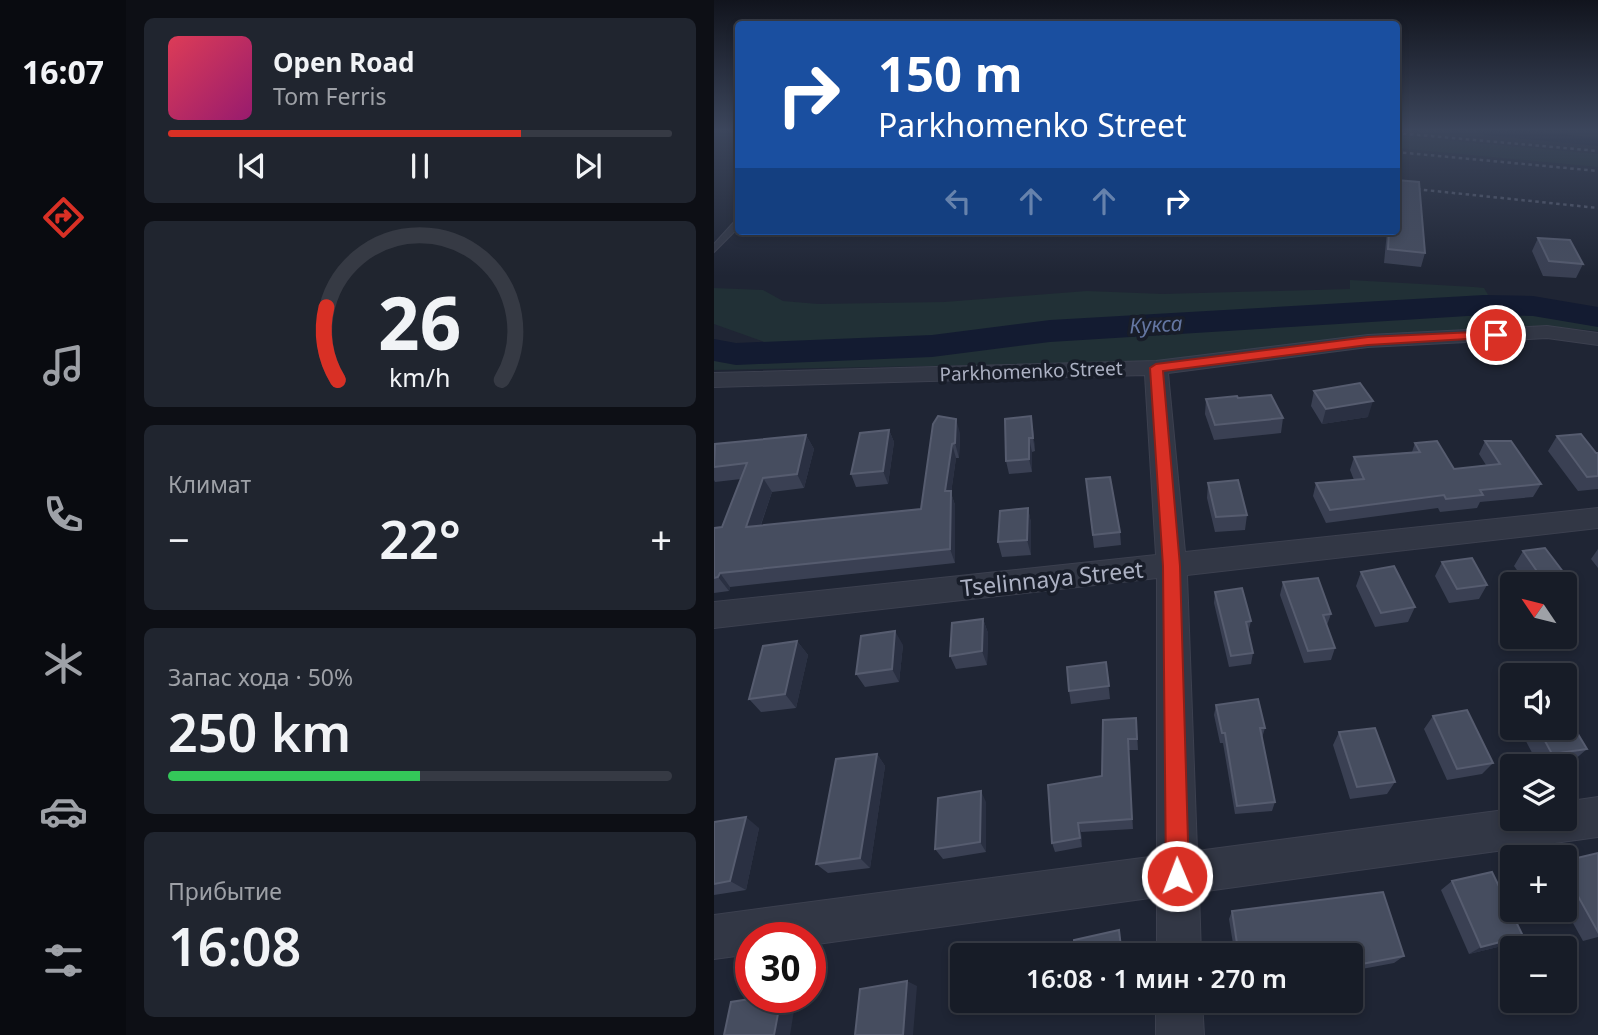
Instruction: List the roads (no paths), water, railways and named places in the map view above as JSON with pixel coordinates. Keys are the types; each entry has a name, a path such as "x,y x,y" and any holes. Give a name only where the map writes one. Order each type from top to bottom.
{"street":[{"name":"Parkhomenko Street","path":"714,380 1156,368 1368,341 1547,332 1598,339"},
{"path":"1156,368 1172,566 1179,943"},
{"name":"Tselinnaya Street","path":"714,615 1598,518"},
{"path":"714,937 1598,817"},
{"path":"1180,1013 1180,1035"}],"lane":[{"path":"714,249 735,226"}],"waterway":[{"name":"Кукса","path":"714,350 736,354 932,346 1050,331 1484,305 1533,306 1598,317"}],"railway":[{"path":"1400,187 1598,208"}]}
